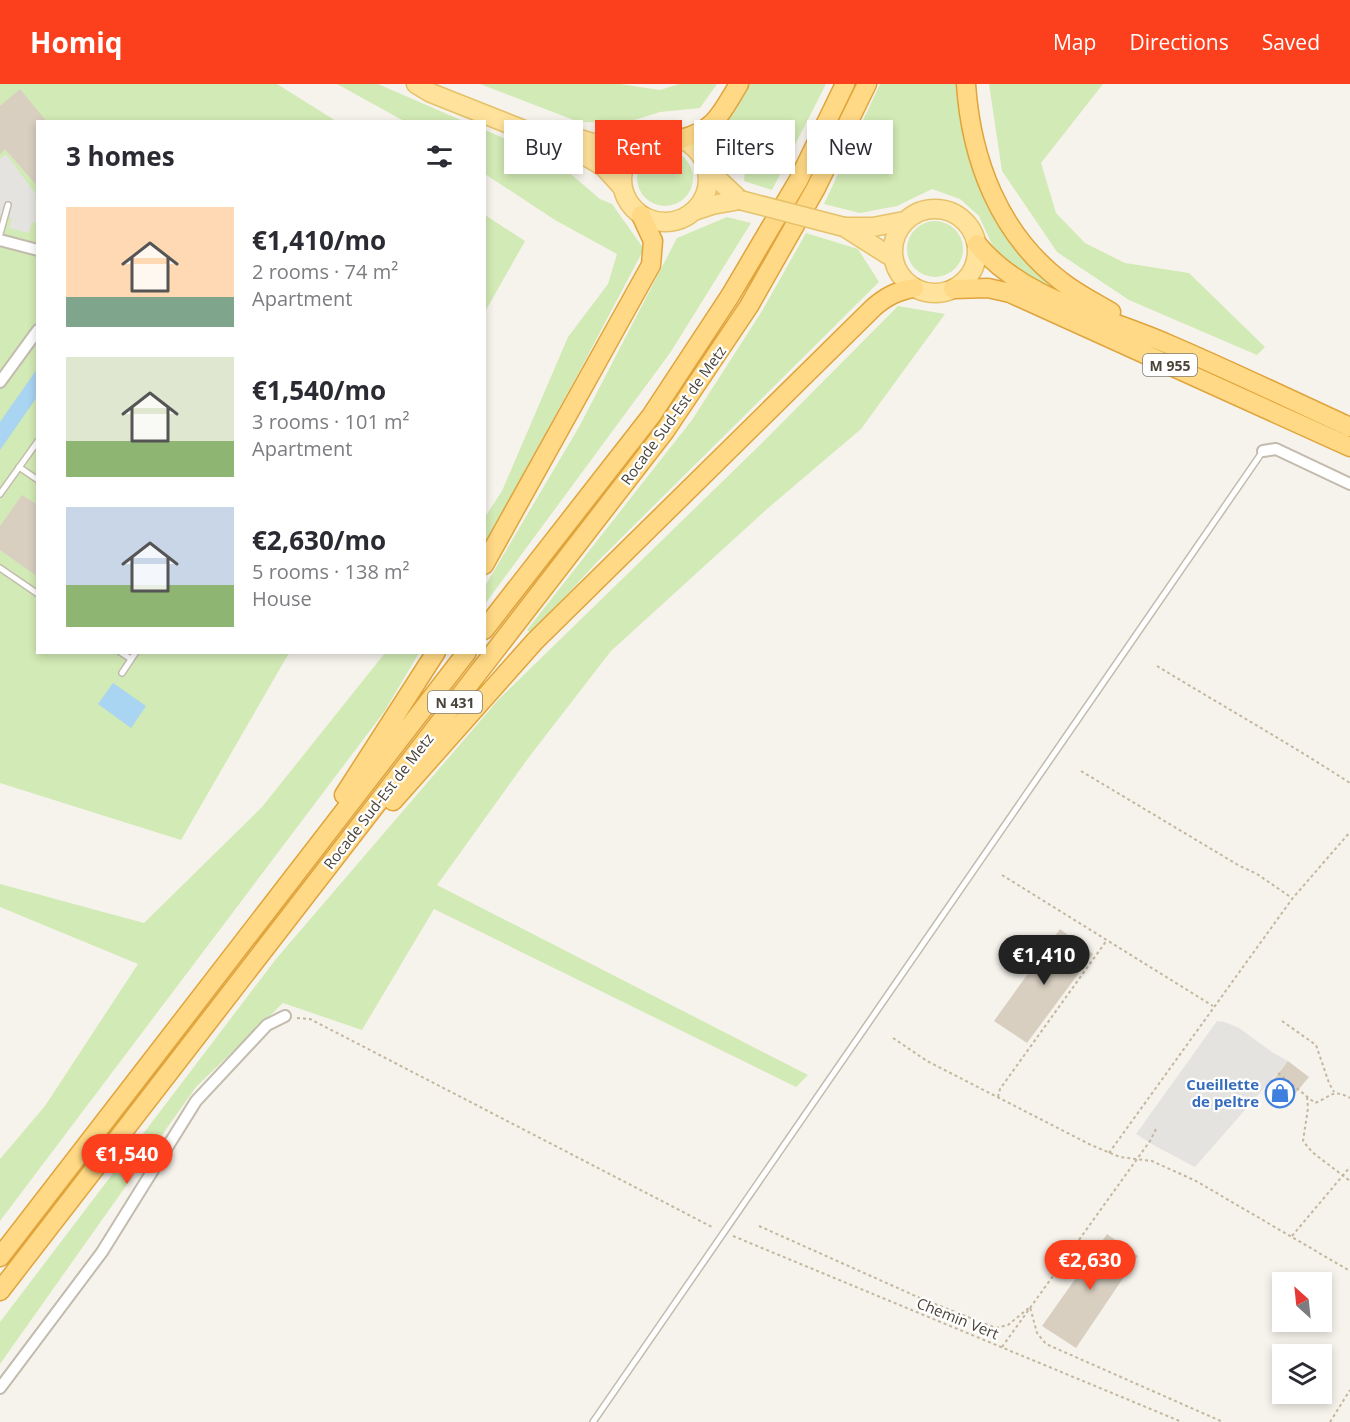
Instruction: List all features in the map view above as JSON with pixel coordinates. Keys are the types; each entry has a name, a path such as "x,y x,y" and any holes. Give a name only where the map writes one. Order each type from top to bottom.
{"highway":[{"path":"682,139 706,130 716,120 739,84"},
{"name":"Rocade Sud-Est de Metz","path":"486,627 651,416 730,296 798,181 845,84"},
{"name":"Rocade Sud-Est de Metz","path":"0,1291 665,431 749,306 816,188 867,84"},
{"name":"M 955","path":"966,84 968,108 978,157 993,195 1018,237 1059,279 1078,293 1168,344"},
{"path":"486,561 651,265 653,242 641,215"},
{"name":"M 955","path":"977,244 988,257 1017,280 1065,303 1168,344 1350,427"},
{"path":"286,921 535,641 874,307 887,296 900,290 914,288"},
{"name":"M 955","path":"953,289 988,288 1010,293 1350,447"},
{"path":"274,902 435,654"},
{"name":"Rocade Sud-Est de Metz","path":"0,1257 465,654"}],"main road":[{"path":"416,84 431,93 577,151 604,167 622,187"},
{"path":"434,84 595,144"},
{"path":"622,174 622,187 632,208 654,221 668,222 682,219 712,205 740,200 844,226 873,227 904,221 922,210 942,209 952,212 969,225 977,244 977,257 973,270 965,281 953,289 933,293 914,288 902,279 893,258 894,238 904,221"},
{"path":"694,212 706,192 707,174"},
{"path":"712,174 740,200"},
{"path":"844,226 893,258"}],"street":[{"path":"0,240 36,249"},
{"path":"0,382 36,333"},
{"path":"1263,450 1276,449 1350,484"},
{"path":"0,1388 102,1252 196,1101 267,1025 285,1016"}],"lane":[{"path":"0,234 8,205"},
{"path":"0,494 36,444"},
{"path":"593,1422 1263,450"},
{"path":"19,467 36,479"},
{"path":"0,568 36,593"},
{"path":"123,654 131,659"},
{"path":"122,673 135,654"}],"path":[{"path":"1157,666 1252,724 1284,740 1350,783"},
{"path":"1081,771 1238,865 1257,874 1292,899"},
{"path":"1108,1153 1292,899 1350,832"},
{"path":"1002,875 1213,1006"},
{"path":"998,1097 1000,1089 1107,940"},
{"name":"Chemin Vert","path":"285,1016 310,1019 724,1233 1182,1422"},
{"path":"1282,1021 1316,1046 1334,1092"},
{"path":"893,1038 927,1061 1108,1153 1152,1161 1196,1181 1350,1271"},
{"path":"1278,1073 1315,1103 1334,1092 1350,1098"},
{"path":"1307,1096 1304,1141 1312,1152 1350,1181"},
{"path":"1002,1347 1137,1160 1156,1129"},
{"path":"1291,1236 1350,1167"},
{"path":"759,1226 920,1298 996,1328 1008,1325 1030,1307"},
{"path":"1030,1307 1037,1333 1046,1344 1223,1422"},
{"path":"1330,1422 1350,1390"}],"green space":[{"path":"0,84 277,84 334,120 36,120 36,654 288,654 181,840 0,783"},
{"path":"337,84 378,84 461,120 402,120"},
{"path":"480,84 620,84 660,90 679,84 717,84 700,108 660,112 635,120 595,120 595,122 574,120"},
{"path":"749,84 826,84 795,145 795,120 728,120"},
{"path":"880,84 957,84 963,133 976,178 998,222 1051,282 1051,286 1033,279 995,251 979,216 960,199 932,189 897,206 860,213 824,204 838,174 893,174 893,120 863,120"},
{"path":"989,84 1103,84 1041,163 1056,213 1085,243 1125,263 1189,273 1265,347 1257,355 1129,300 1057,252 1002,171"},
{"path":"486,130 504,138 504,174 571,174 600,199 612,204 644,249 486,541 486,515 502,491 568,337 608,284 617,254 555,220 486,175"},
{"path":"682,156 691,167 691,189 685,198 676,204 665,206 654,204 645,198 639,189 638,174 682,174"},
{"path":"745,174 780,174 772,190 744,181"},
{"path":"486,216 525,241 486,310"},
{"path":"727,217 751,223 670,353 486,603 486,584 579,427 677,238"},
{"path":"935,221 946,223 955,229 961,238 963,249 961,260 955,269 946,275 935,277 924,275 915,269 909,260 907,249 909,238 915,229 924,223"},
{"path":"806,233 858,249 879,282 599,560 531,633 527,630 692,420 762,311"},
{"path":"898,306 945,314 861,429 767,509 611,651 529,757 437,885 808,1075 796,1087 434,909 362,1030 283,1003 196,1087 0,1364 0,1322 276,959 499,699 762,443"},
{"path":"384,654 418,654 384,712 0,1221 0,1159 45,1106 138,964 0,907 0,884 144,923 262,807"}],"shaded area":[{"path":"6,154 36,195 36,223 32,222 29,233 9,228 12,218 0,215 0,159"},
{"path":"1217,1021 1239,1028 1288,1061 1195,1167 1136,1134"}],"water":[{"path":"36,370 36,398 0,450 0,422"},
{"path":"113,683 146,706 131,728 98,704"}],"building":[{"path":"20,89 45,120 36,120 36,185 5,149 0,154 0,106"},
{"path":"22,495 36,504 36,576 0,550 0,526"},
{"path":"1060,929 1093,954 1027,1043 994,1021"},
{"path":"1288,1061 1309,1077 1285,1106 1264,1091"},
{"path":"1107,1234 1138,1256 1076,1348 1042,1326"}],"place":[{"name":"Cueillette de peltre","path":"1280,1093"}]}
